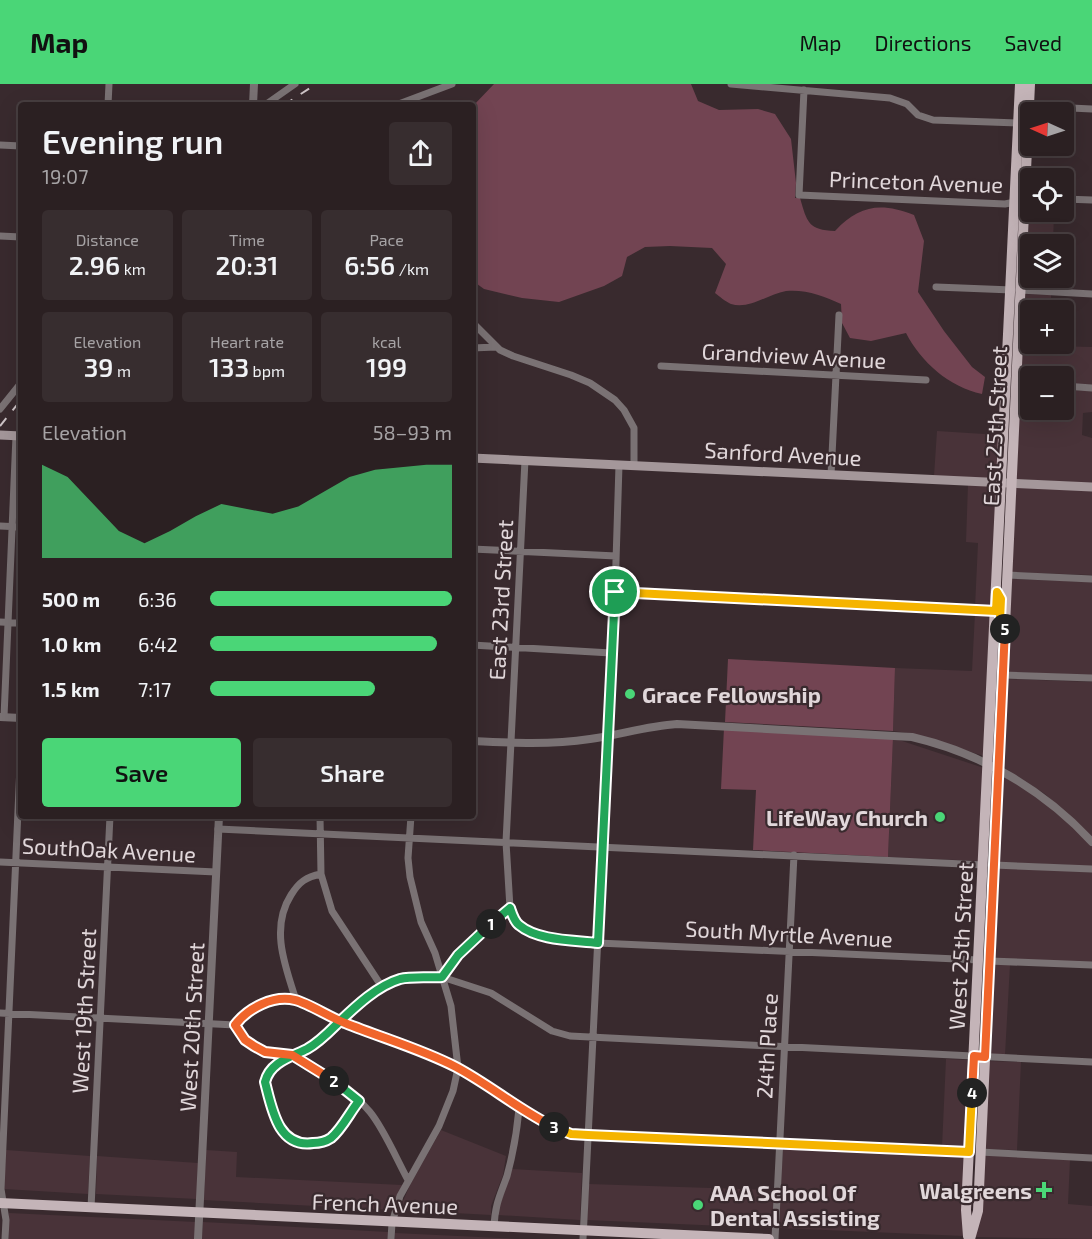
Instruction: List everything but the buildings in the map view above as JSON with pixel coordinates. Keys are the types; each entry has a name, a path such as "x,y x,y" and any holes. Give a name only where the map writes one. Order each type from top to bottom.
{"main road":[{"name":"East 25th Street","path":"1020,84 1019,123 1022,168"},
{"name":"East 25th Street","path":"1029,102 1030,84"},
{"name":"East 25th Street","path":"994,766 1003,675 1007,575 1007,482 1016,290 1022,222"},
{"name":"East 25th Street","path":"994,766 996,611 1016,384 1018,333 1015,324 1016,290"},
{"path":"0,435 18,436"},
{"name":"Sanford Avenue","path":"476,458 1092,487"},
{"path":"997,592 1001,599 1000,620 1005,627"},
{"name":"West 25th Street","path":"969,1239 966,1209 975,1152 994,766"},
{"name":"West 25th Street","path":"984,960 981,914 989,865"},
{"name":"French Avenue","path":"2,1203 494,1227 583,1235 769,1239"}],"street":[{"path":"108,102 109,84"},
{"path":"253,102 254,84"},
{"path":"269,102 295,84"},
{"path":"404,102 452,84"},
{"path":"731,84 890,98 907,105 918,115 933,120 1019,123"},
{"name":"Princeton Avenue","path":"804,90 799,195 1020,201"},
{"path":"1074,107 1092,108"},
{"path":"0,145 18,146"},
{"path":"1074,199 1092,200"},
{"path":"0,236 18,237"},
{"path":"936,287 1092,294"},
{"path":"831,475 839,315"},
{"path":"476,326 496,347 513,356 590,383 615,400 624,410 634,428 634,465"},
{"path":"476,333 482,333"},
{"path":"476,348 496,347"},
{"name":"Grandview Avenue","path":"661,366 926,381"},
{"path":"0,410 18,387"},
{"path":"1074,387 1092,388"},
{"path":"18,449 4,622 2,717 18,718"},
{"name":"East 23rd Street","path":"510,908 506,842 525,460"},
{"path":"583,1235 620,465"},
{"path":"0,526 18,527"},
{"path":"476,549 616,556"},
{"path":"1007,575 1092,579"},
{"path":"615,592 996,611"},
{"path":"476,645 611,653"},
{"path":"1003,675 1092,678"},
{"path":"476,741 557,743 677,723 893,734 926,740 994,766 1064,814 1092,842"},
{"path":"5,1239 6,1220 1,1189 4,1013 18,804"},
{"name":"West 19th Street","path":"91,1208 110,819"},
{"name":"West 20th Street","path":"198,1239 219,819"},
{"path":"320,819 321,874 333,911 382,987"},
{"path":"391,1239 396,1208 408,1180 428,1149 439,1126 453,1091 458,1068 454,1019 435,953 421,922 413,892 408,858 411,819"},
{"path":"218,829 1092,869"},
{"name":"24th Place","path":"775,1239 794,855"},
{"name":"SouthOak Avenue","path":"0,862 216,872"},
{"path":"296,1000 281,950 281,918 290,896 303,880 321,874"},
{"path":"442,977 472,941 510,908"},
{"name":"South Myrtle Avenue","path":"510,908 518,924 540,935 598,943 1092,965"},
{"path":"359,1101 332,1137 324,1142 294,1143 284,1135 265,1082 267,1074 274,1066 316,1044 382,987 401,979 442,977 491,993 552,1031 593,1039 1092,1062"},
{"path":"235,1025 243,1014 261,1005 274,1000 296,1000 340,1021 425,1052 458,1068 519,1109 562,1131 588,1135 1092,1158"},
{"path":"4,1013 235,1025 245,1040 254,1046 265,1052 292,1055 327,1075 359,1101 375,1119 408,1180"},
{"path":"494,1227 495,1208 507,1176 518,1129 519,1109"}],"shaded area":[{"path":"494,84 691,84 698,101 719,110 758,109 775,114 791,139 796,183 795,198 800,198 807,219 814,226 835,231 853,216 871,208 891,208 914,215 924,241 918,292 972,367 985,377 982,394 958,386 937,372 912,344 906,333 871,341 850,338 842,323 841,304 821,296 800,291 786,291 745,305 729,303 715,293 726,264 712,248 645,247 627,257 622,276 604,286 559,302 522,298 484,289 476,283 476,103"},
{"path":"1029,222 1054,222 1053,234 1029,234"},
{"path":"1026,294 1051,295 1051,300 1026,300"},
{"path":"1074,347 1092,347 1092,385 1074,384 1074,366 1022,366 1023,354 1074,354"},
{"path":"1074,390 1092,391 1092,412 1083,413 1082,435 1092,438 1092,483 1016,479 1020,406 1020,420 1074,420"},
{"path":"937,431 1000,435 998,479 934,476"},
{"path":"968,484 998,486 992,608 975,607 978,543 966,542"},
{"path":"1016,487 1092,491 1092,575 1012,572"},
{"path":"1012,579 1092,582 1092,675 1008,672"},
{"path":"975,613 992,614 984,756 909,733 893,731 895,668 972,671"},
{"path":"728,659 895,668 893,731 725,722"},
{"path":"1007,679 1092,682 1092,837 1045,794 1003,767"},
{"path":"724,728 893,738 888,857 753,850 756,790 721,789"},
{"path":"893,738 984,768 980,861 888,857"},
{"path":"1003,776 1040,799 1079,833 1092,847 1092,866 998,862"},
{"path":"998,868 1092,872 1092,963 994,958"},
{"path":"993,964 1010,965 1005,1055 988,1054"},
{"path":"946,1059 969,1060 965,1148 942,1147"},
{"path":"988,1061 1021,1062 1017,1150 984,1149"},
{"path":"441,1130 506,1156 503,1175 491,1206 491,1215 399,1210 411,1183"},
{"path":"783,1147 965,1155 964,1236 779,1228"},
{"path":"6,1150 90,1156 88,1194 4,1189"},
{"path":"206,1150 237,1152 236,1177 402,1185 392,1210 204,1200"},
{"path":"984,1155 1070,1160 1068,1204 1092,1206 1092,1239 975,1237"},
{"path":"97,1156 198,1163 197,1199 96,1194"},
{"path":"512,1169 582,1173 580,1220 498,1215"},
{"path":"589,1184 774,1190 772,1228 587,1220"},
{"path":"9,1213 196,1222 195,1239 9,1239"},
{"path":"203,1222 388,1232 388,1239 202,1239"},
{"path":"395,1233 518,1239 395,1239"}],"railway":[{"path":"289,102 316,84"},
{"path":"0,426 18,404"}],"place":[{"name":"Grace Fellowship","path":"630,694"},
{"name":"LifeWay Church","path":"940,817"},
{"name":"Walgreens","path":"1044,1190"},
{"name":"AAA School Of Dental Assisting","path":"698,1205"}],"route":[{"path":"615,592 598,943 540,935 518,924 510,908 458,955 442,977 401,979 382,987 340,1021 316,1044 292,1055 274,1066 267,1074 265,1082 284,1135 294,1143 324,1142 332,1137 359,1101 327,1075 304,1061 292,1055 265,1052 245,1040 235,1025 243,1014 274,1000 296,1000 340,1021 425,1052 458,1068 519,1109 571,1134 969,1152 974,1056 985,1057 1005,627 1000,620 1001,599 997,592 996,611 615,592"}]}
